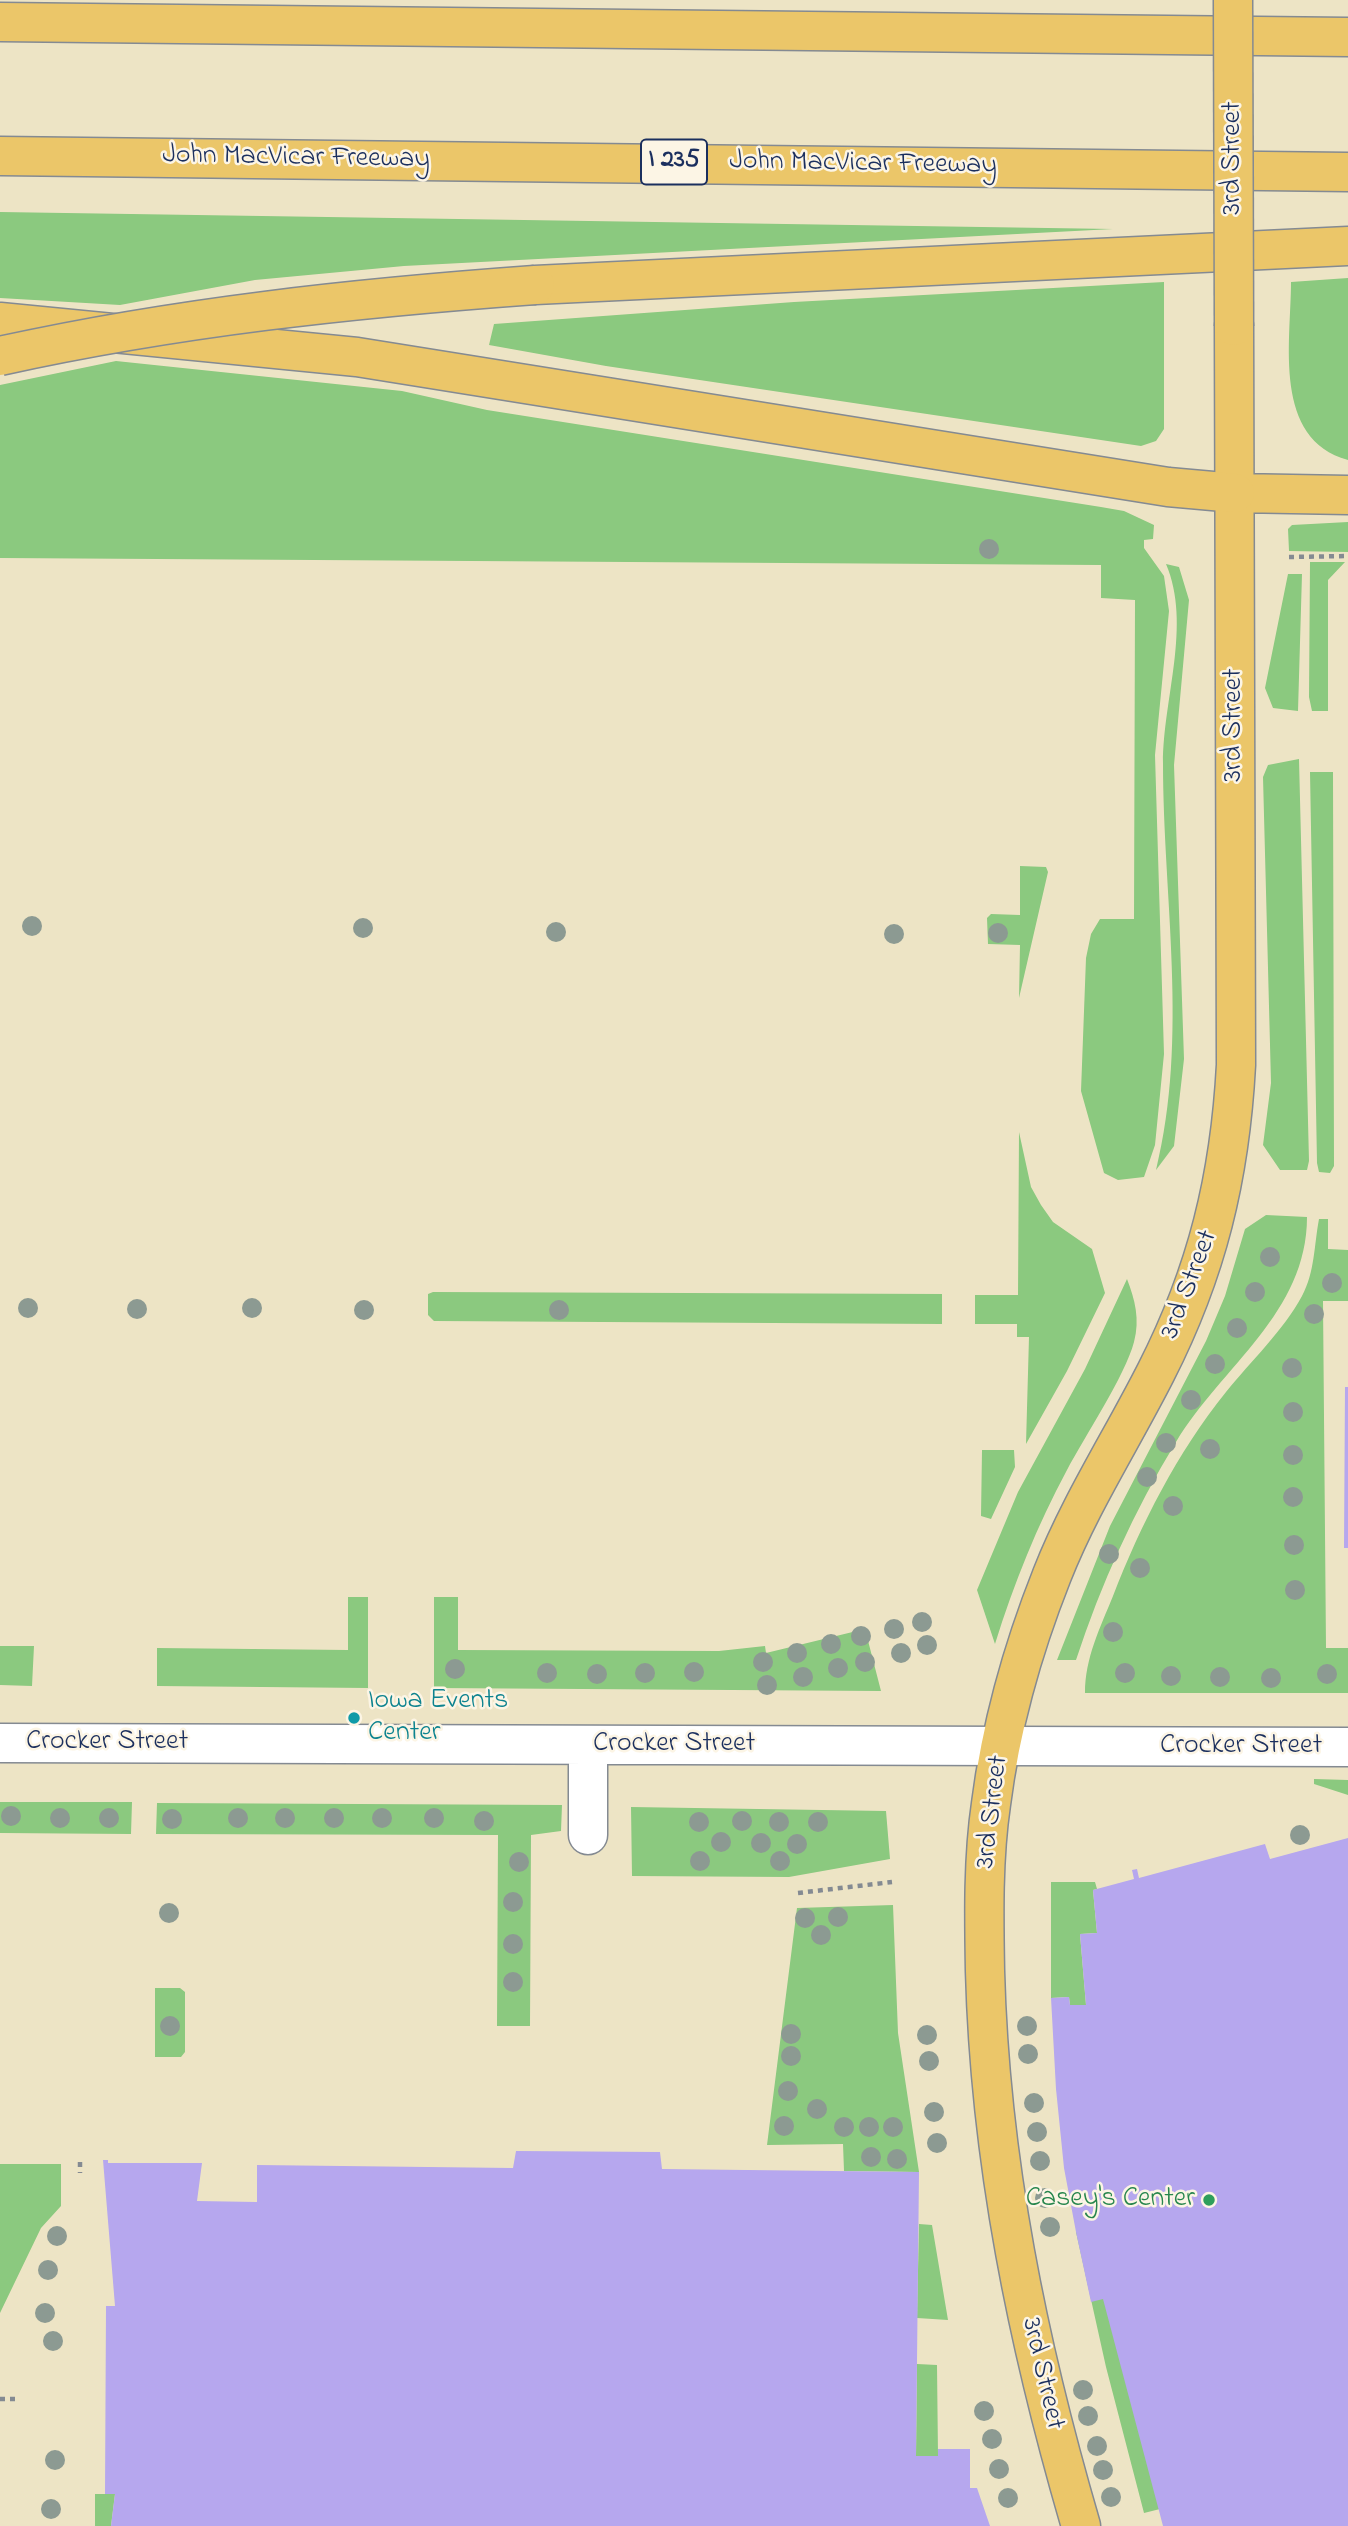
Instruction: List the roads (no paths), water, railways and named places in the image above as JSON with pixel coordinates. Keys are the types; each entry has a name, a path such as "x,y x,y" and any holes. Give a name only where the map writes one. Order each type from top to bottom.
{"main road":[{"name":"3rd Street","path":"1081,2526 1053,2431 1036,2357 997,2147 985,1947 990,1805 1001,1746 1027,1645 1051,1577 1099,1473 1155,1375 1178,1328 1206,1255 1223,1186 1236,1065 1233,0"},
{"path":"0,22 1348,37"},
{"name":"John MacVicar Freeway","path":"0,156 1348,172"},
{"path":"0,356 141,328 262,309 535,285 1348,246"},
{"path":"0,322 358,357 1141,483 1235,493 1348,495"}],"street":[{"name":"Crocker Street","path":"0,1743 1348,1748"},
{"path":"588,1745 588,1835"}],"place":[{"name":"Iowa Events Center","path":"354,1718"},
{"name":"Casey's Center","path":"1209,2200"}]}
